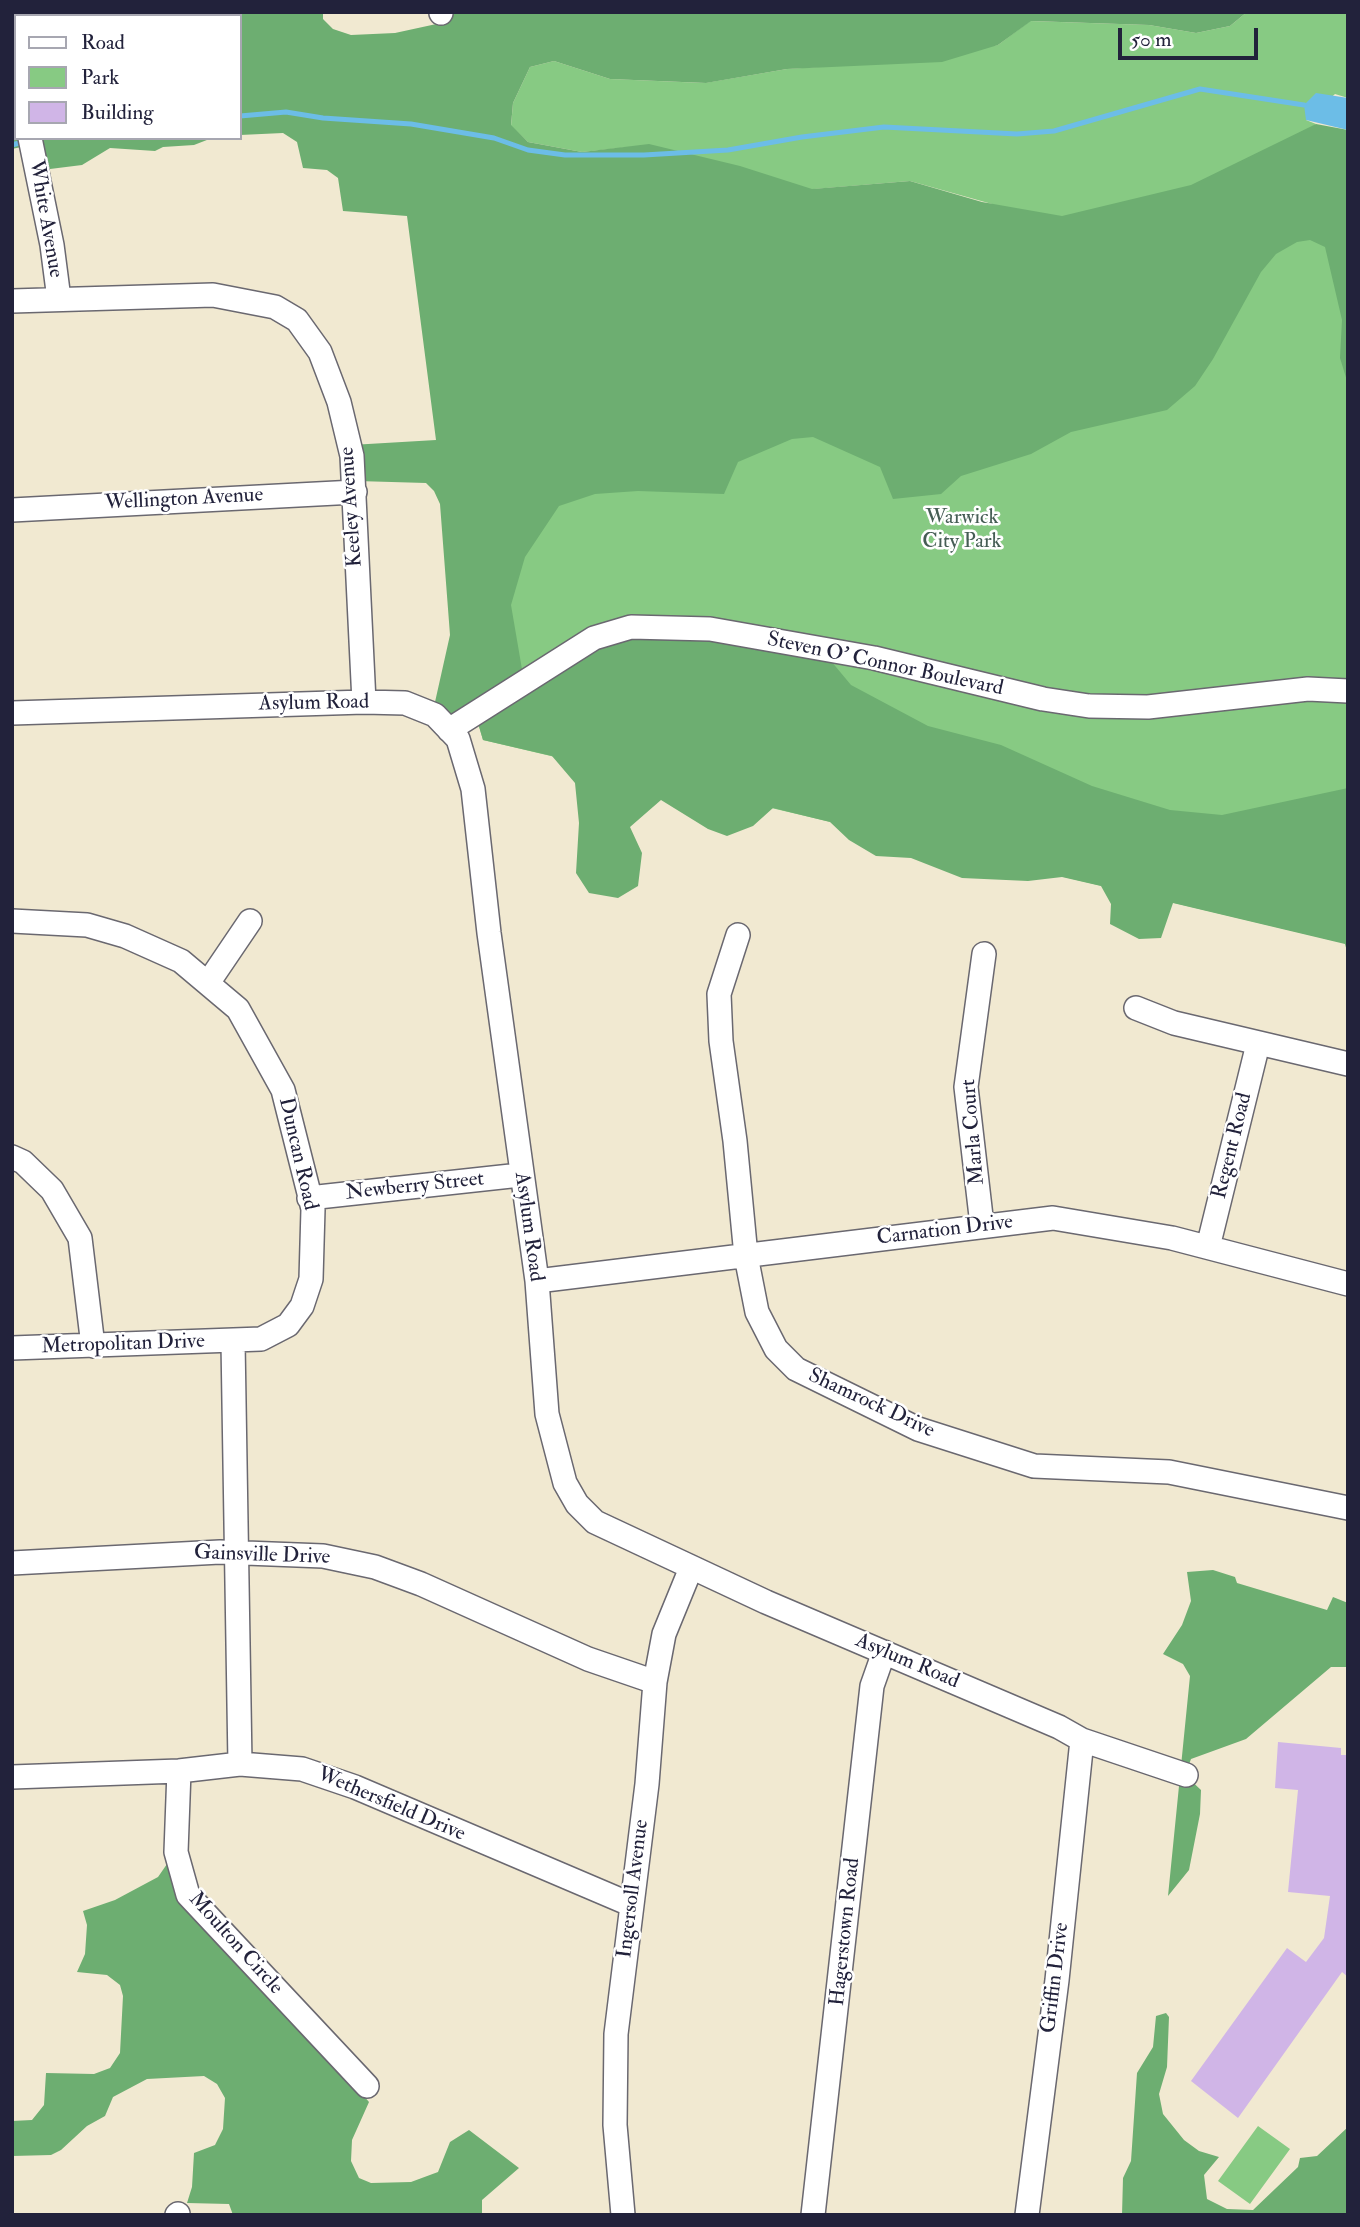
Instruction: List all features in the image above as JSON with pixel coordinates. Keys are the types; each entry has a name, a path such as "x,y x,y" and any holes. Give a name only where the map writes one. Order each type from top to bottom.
{"street":[{"name":"White Avenue","path":"30,140 52,245 59,299"},
{"name":"Keeley Avenue","path":"12,301 213,295 243,298 275,307 297,320 320,352 339,402 352,456 364,702"},
{"name":"Wellington Avenue","path":"12,510 355,492"},
{"name":"Steven O' Connor Boulevard","path":"449,730 594,638 631,627 710,629 874,658 1043,699 1089,706 1148,707 1308,690 1348,691"},
{"name":"Asylum Road","path":"12,713 364,702 405,703 435,715 458,740 472,789 520,1175 537,1281 547,1414 565,1483 577,1504 595,1522 691,1568 1059,1727 1082,1740 1186,1775"},
{"name":"Duncan Road","path":"12,921 87,925 125,936 181,961 238,1009 283,1090 313,1209 311,1279 302,1306 288,1325 261,1339 233,1342"},
{"path":"208,983 250,921"},
{"name":"Shamrock Drive","path":"738,935 719,994 721,1041 735,1141 746,1256 757,1311 776,1349 796,1369 918,1429 1034,1466 1169,1472 1348,1508"},
{"name":"Marla Court","path":"982,1226 966,1087 984,954"},
{"path":"1136,1008 1174,1023 1348,1064"},
{"name":"Regent Road","path":"1208,1247 1258,1044"},
{"path":"12,1157 23,1161 52,1190 80,1238 93,1346"},
{"name":"Newberry Street","path":"309,1198 520,1175"},
{"name":"Carnation Drive","path":"537,1281 1053,1218 1208,1247 1348,1284"},
{"path":"233,1342 240,1764"},
{"name":"Metropolitan Drive","path":"12,1348 233,1342"},
{"name":"Gainsville Drive","path":"12,1563 235,1551 323,1556 375,1567 444,1593 588,1659 655,1682"},
{"name":"Ingersoll Avenue","path":"623,2215 616,2153 615,2069 655,1682 664,1634 691,1568"},
{"name":"Hagerstown Road","path":"813,2215 872,1686 884,1652"},
{"name":"Griffin Drive","path":"1027,2215 1057,1980 1082,1740"},
{"name":"Wethersfield Drive","path":"12,1776 180,1771 240,1764 290,1766 323,1774 632,1905"},
{"name":"Moulton Circle","path":"180,1771 176,1852 188,1895 367,2086"}],"green space":[{"path":"323,12 323,19 333,29 351,35 395,33 441,23 445,12 1247,12 1230,26 1196,33 1149,25 1031,21 998,45 942,62 787,69 706,83 610,79 554,61 530,67 513,103 511,125 528,142 582,152 649,144 740,166 812,189 910,181 982,202 1062,216 1191,185 1316,124 1348,130 1348,384 1340,358 1342,320 1325,247 1310,240 1297,242 1276,254 1261,272 1195,386 1167,410 1071,432 1031,454 961,476 941,494 893,499 880,467 813,437 792,439 738,462 724,494 638,491 595,494 559,506 525,557 511,605 524,681 601,640 679,628 826,655 851,685 928,726 1001,745 1092,786 1170,810 1222,815 1348,788 1348,955 1345,944 1173,903 1161,938 1139,939 1110,924 1111,904 1101,886 1062,877 1028,881 962,878 911,858 876,856 849,840 830,822 773,808 753,826 727,836 708,829 661,800 630,827 642,853 638,886 618,898 589,893 576,873 579,823 575,783 552,756 483,740 475,713 452,728 433,711 450,635 440,504 434,491 426,483 357,481 351,445 436,440 407,216 343,211 338,178 327,170 303,168 297,142 283,133 242,135 242,14 79,14"},
{"name":"Warwick City Park","path":"1247,12 1348,12 1348,98 1335,94 1306,120 1316,124 1314,126 1222,171 1348,142 1348,944 483,740 469,692 649,145 582,152 528,142 511,126 513,103 530,67 554,61 610,79 705,83 787,69 864,64 998,45 1030,21 1149,25 1196,33 1230,26","holes":["910,181 992,204 813,190"]},
{"path":"12,29 14,140 207,140 194,145 163,147 155,151 110,148 82,165 42,170 30,145 12,149"},
{"path":"1213,1570 1235,1577 1237,1583 1327,1610 1333,1597 1348,1603 1348,1667 1331,1667 1246,1739 1191,1759 1185,1775 1201,1790 1200,1814 1189,1870 1168,1896 1190,1676 1183,1664 1163,1654 1182,1625 1191,1601 1187,1572"},
{"path":"174,1854 190,1896 369,2102 352,2140 351,2161 359,2178 371,2183 411,2182 438,2172 450,2142 469,2130 519,2168 482,2200 482,2215 233,2215 229,2204 187,2203 192,2187 194,2153 215,2145 223,2129 225,2098 217,2084 204,2076 147,2079 113,2097 105,2116 87,2126 61,2150 51,2155 12,2156 12,2121 32,2120 44,2105 46,2073 94,2074 110,2068 120,2053 123,1996 120,1985 107,1975 77,1972 85,1954 87,1925 83,1911 115,1900 158,1877"},
{"path":"1166,2013 1169,2017 1167,2067 1159,2094 1163,2114 1184,2140 1199,2151 1219,2157 1204,2175 1207,2199 1227,2209 1253,2210 1298,2167 1300,2158 1317,2156 1348,2127 1348,2215 1122,2215 1123,2178 1131,2161 1137,2073 1153,2047 1156,2016"},
{"path":"1258,2126 1290,2149 1250,2204 1218,2181"}],"water":[{"path":"1316,93 1348,98 1348,130 1306,120 1304,105"}],"building":[{"path":"1278,1742 1341,1748 1341,1755 1348,1755 1348,1977 1342,1972 1238,2118 1191,2081 1287,1948 1306,1962 1324,1938 1330,1896 1288,1892 1298,1790 1275,1788"}],"waterway":[{"path":"242,116 286,112 323,118 411,124 494,138 528,150 565,155 644,155 728,150 884,127 1017,134 1054,131 1200,89 1304,105"},
{"path":"12,145 26,141"}]}
